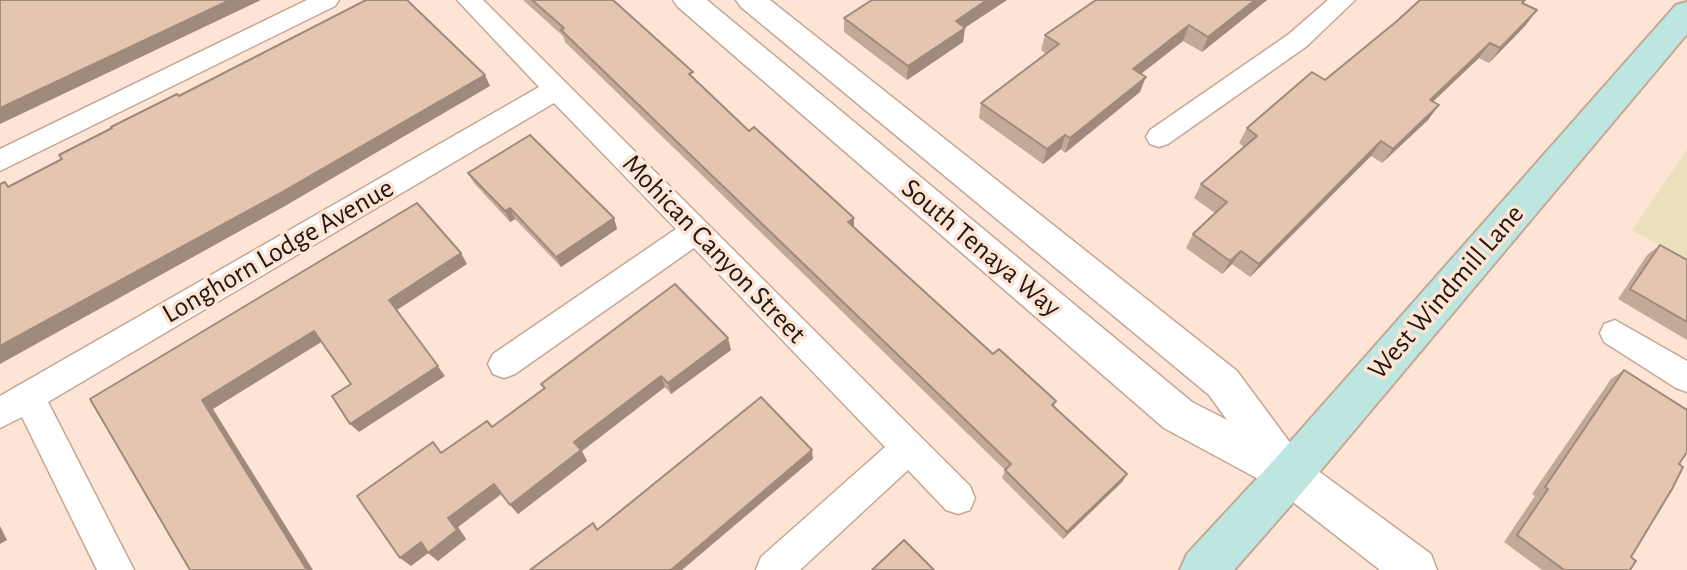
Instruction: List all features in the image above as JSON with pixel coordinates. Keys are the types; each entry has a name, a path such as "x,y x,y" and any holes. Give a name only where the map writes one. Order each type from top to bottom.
{"main road":[{"name":"West Windmill Lane","path":"1203,570 1290,474 1687,13"}],"street":[{"path":"0,161 327,0"},
{"name":"Mohican Canyon Street","path":"470,0 958,498"},
{"name":"South Tenaya Way","path":"688,0 1178,415 1290,474 1415,570"},
{"name":"South Tenaya Way","path":"751,0 1223,383 1290,474"},
{"path":"1159,137 1298,40 1343,0"},
{"name":"Longhorn Lodge Avenue","path":"14,404 557,89"},
{"path":"504,364 696,231"},
{"path":"1615,333 1687,378"},
{"path":"14,404 116,570"},
{"path":"774,570 908,448"}],"sand":[{"path":"1687,150 1687,261 1632,230"}],"building":[{"path":"0,0 230,0 0,108"},
{"path":"366,0 407,0 485,75 277,195 0,346 0,184 5,182 8,187 62,159 59,155 111,127 177,94 179,96"},
{"path":"532,0 613,0 693,72 689,74 749,131 754,127 854,218 848,222 993,354 999,349 1056,401 1052,405 1127,474 1067,532 1005,470 1011,464 561,30 564,28"},
{"path":"872,0 987,0 956,21 965,28 908,66 844,18"},
{"path":"1096,0 1255,0 1208,37 1189,25 1133,69 1146,77 1070,138 1065,135 1047,149 981,103 1059,44 1045,35"},
{"path":"1420,0 1525,0 1522,3 1537,10 1500,48 1490,43 1430,100 1439,105 1393,149 1381,141 1259,264 1241,251 1230,261 1193,234 1227,202 1201,184 1257,136 1247,128 1312,72 1325,80"},
{"path":"530,135 614,218 556,257 510,208 505,211 468,173"},
{"path":"417,203 461,253 389,300 438,366 350,424 332,396 351,384 314,331 202,400 307,570 190,570 90,399"},
{"path":"1660,245 1687,260 1687,322 1630,289"},
{"path":"675,284 728,338 668,383 661,376 574,442 581,450 510,505 494,484 448,518 457,530 428,553 421,542 400,558 357,496 433,442 441,453 487,421 492,427 545,388 541,384"},
{"path":"1624,370 1687,410 1687,452 1679,464 1683,467 1631,557 1636,561 1630,570 1564,570 1517,535 1548,489 1545,487"},
{"path":"761,397 812,450 671,570 530,570 593,523 597,530"},
{"path":"904,540 934,570 872,570"}]}
